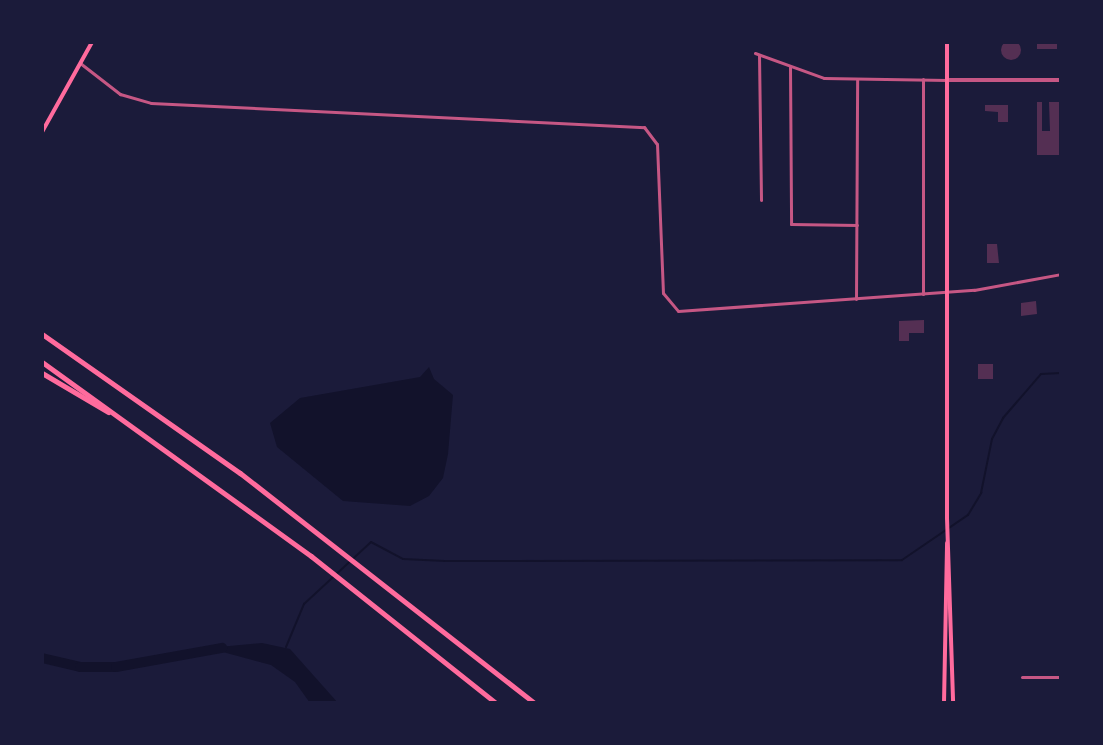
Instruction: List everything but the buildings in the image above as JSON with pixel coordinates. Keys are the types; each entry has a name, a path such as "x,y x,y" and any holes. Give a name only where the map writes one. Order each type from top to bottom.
{"highway":[{"path":"42,334 343,550 534,703"},
{"path":"42,362 140,430 325,567 496,703"},
{"path":"42,373 140,430"}],"main road":[{"path":"42,132 92,42"},
{"path":"947,42 947,525 953,703"},
{"path":"944,703 943,563 948,537"}],"street":[{"path":"761,200 757,54 824,78 1061,80"},
{"path":"80,63 120,94 142,102 644,127 657,144 663,293 671,308 947,292 1061,274"},
{"path":"790,67 791,224 857,225"},
{"path":"856,299 857,79"},
{"path":"923,79 923,294"},
{"path":"1060,636 1060,703"},
{"path":"1022,677 1060,677"}],"shaded area":[{"path":"429,367 434,379 453,395 448,454 443,478 429,496 410,506 343,501 277,447 270,423 300,398 420,377"},
{"path":"262,643 290,649 338,703 310,703 295,682 271,665 208,648"}],"waterway":[{"path":"286,647 304,604 371,542 403,559 445,561 902,560 968,515 981,493 992,439 1003,418 1041,374 1061,373"},
{"path":"42,658 80,667 116,667 222,648"}]}
